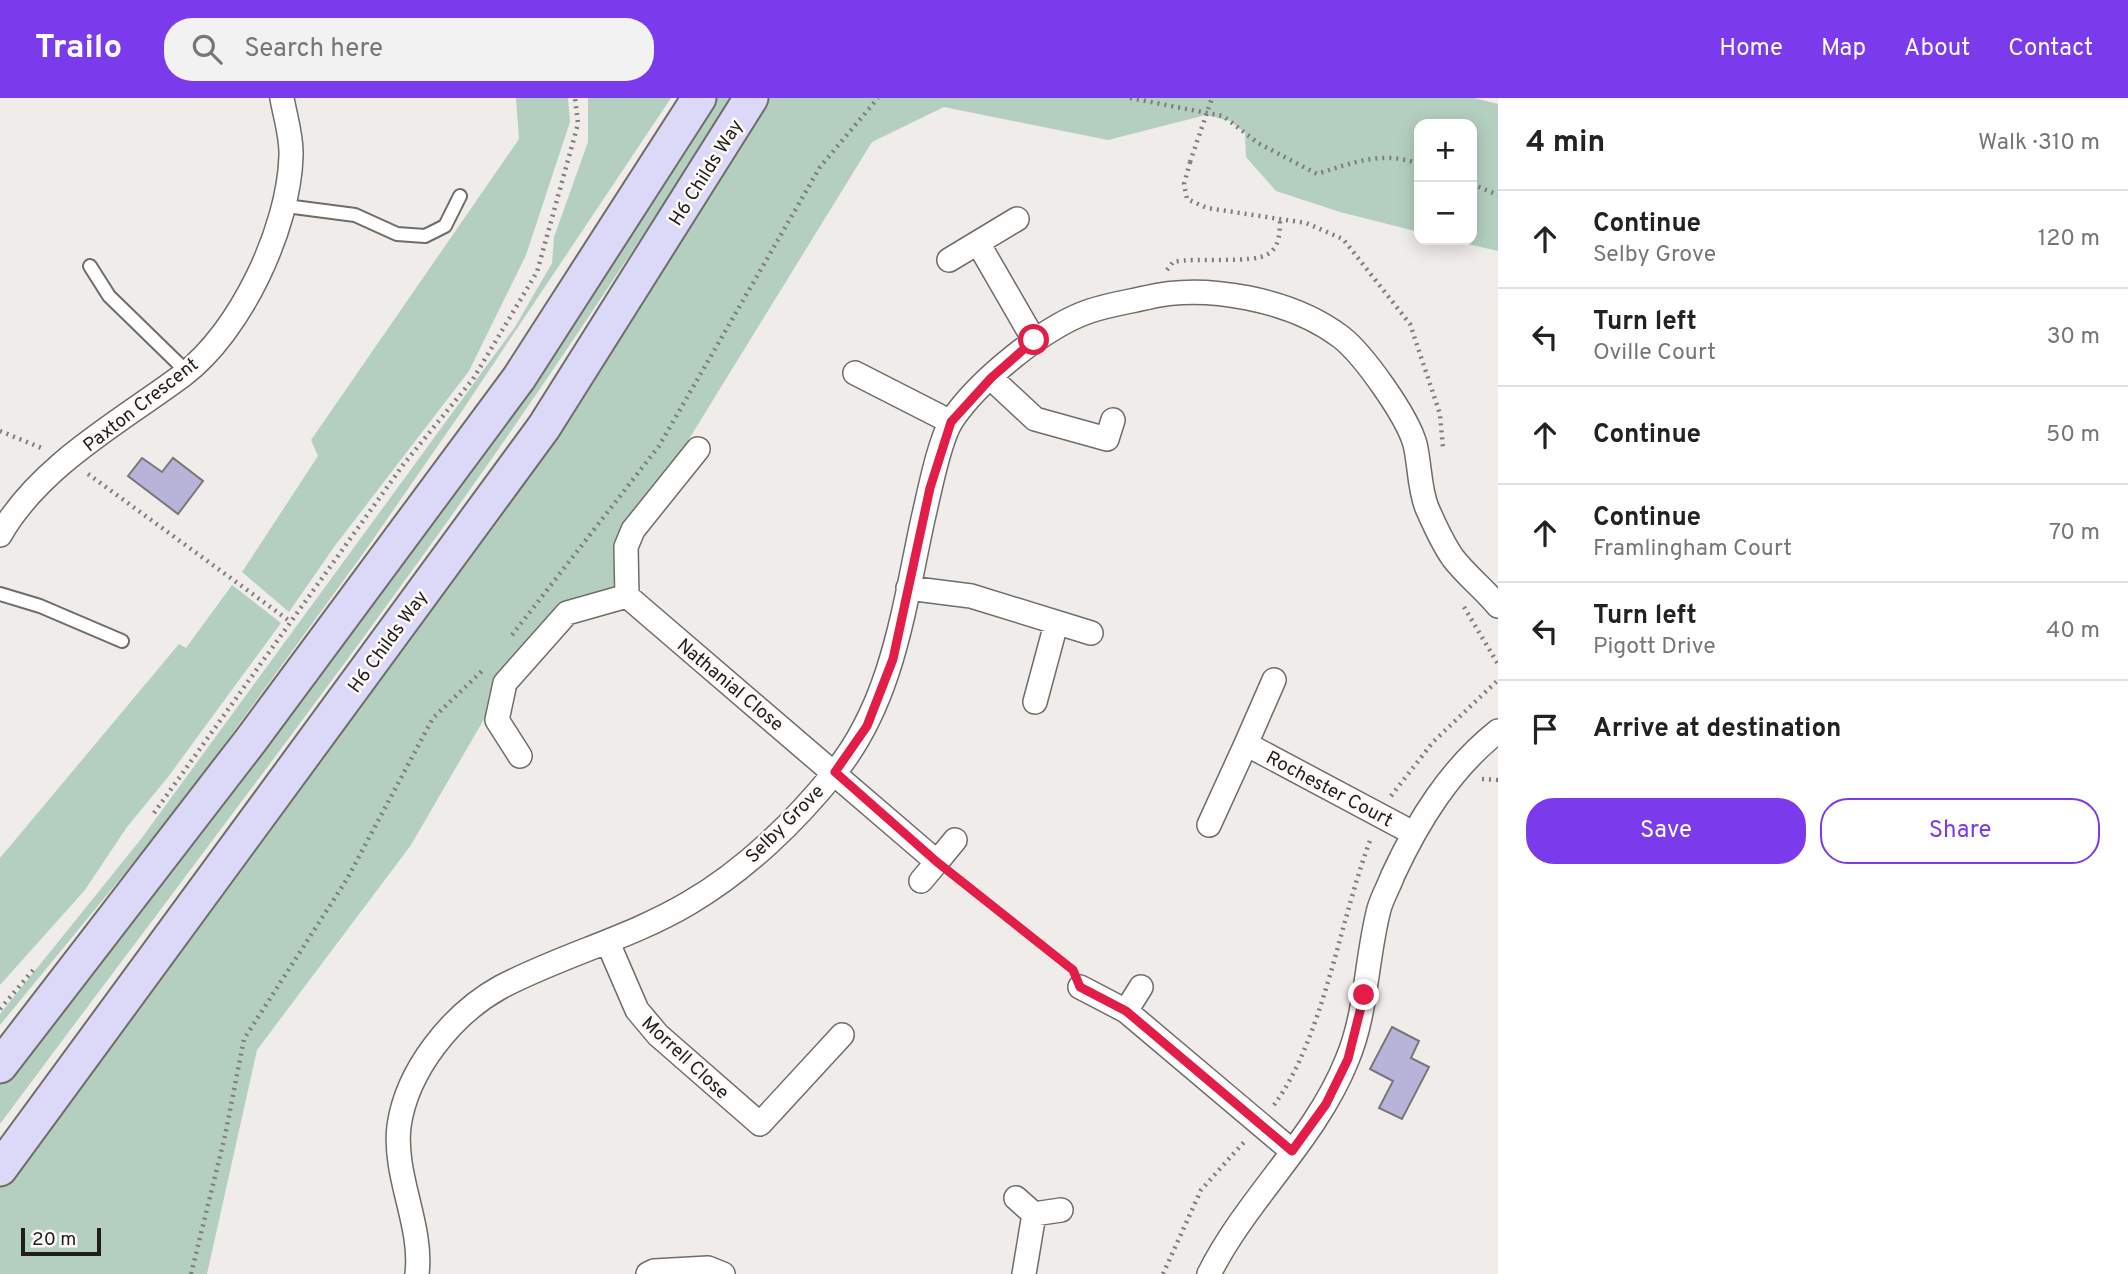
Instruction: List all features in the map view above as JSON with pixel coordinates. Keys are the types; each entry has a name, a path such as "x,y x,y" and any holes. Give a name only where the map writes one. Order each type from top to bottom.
{"street":[{"name":"Paxton Crescent","path":"0,535 14,510 69,460 187,372 234,320 267,256 286,206 292,153 282,98"},
{"path":"0,1066 251,740 519,379 699,98"},
{"name":"H6 Childs Way","path":"0,1169 544,427 751,98"},
{"path":"949,260 1017,219"},
{"path":"978,243 1034,340"},
{"name":"Selby Grove","path":"417,1274 419,1258 403,1180 399,1128 412,1080 451,1025 499,989 608,943 690,903 758,853 835,772 867,726 893,659 930,488 951,422 991,378 1034,340 1087,312 1167,292 1227,294 1282,306 1342,337 1386,390 1414,440 1425,503 1453,558 1498,606"},
{"path":"855,373 951,422"},
{"path":"991,378 1035,419 1107,439 1113,420"},
{"path":"520,756 497,720 505,683 567,613 627,596 625,547 633,530 698,449"},
{"path":"908,588 971,596 1091,633"},
{"name":"Nathanial Close","path":"627,596 937,862"},
{"path":"1035,702 1056,624"},
{"name":"Rochester Court","path":"1209,825 1274,680"},
{"path":"1209,1274 1225,1242 1326,1104 1348,1059 1364,995 1379,908 1413,832 1462,763 1497,735"},
{"name":"Rochester Court","path":"1246,744 1413,832"},
{"path":"921,881 955,840"},
{"name":"Morrell Close","path":"608,943 637,1010 752,1132 842,1035"},
{"path":"1080,987 1126,1011 1292,1151"},
{"path":"1126,1011 1142,987"},
{"path":"1016,1198 1034,1214"},
{"path":"1034,1214 1061,1210"},
{"path":"1024,1274 1034,1214"},
{"path":"648,1274 654,1271 708,1268 723,1274"}],"lane":[{"path":"286,206 355,215 397,234 425,236 445,226 460,196"},
{"path":"90,266 109,296 187,372"},
{"path":"0,594 40,606 122,641"}],"path":[{"path":"146,824 403,465 473,379 537,272 578,124 575,98"},
{"path":"1130,98 1223,116 1258,143 1317,174 1370,157 1402,158 1414,162"},
{"path":"1190,162 1212,98"},
{"path":"1477,186 1498,195"},
{"path":"1167,292 1166,272 1173,262 1193,258 1254,258 1269,254 1277,242 1280,218"},
{"path":"0,431 69,460 291,622"},
{"path":"1163,1274 1201,1190 1260,1124 1280,1096 1300,1057 1325,988 1353,886 1380,813 1405,774 1433,742 1498,680"},
{"path":"937,862 1073,970 1080,987"},
{"path":"0,1009 41,960"}],"green space":[{"path":"516,98 568,98 570,122 526,255 469,371 334,547 289,612 242,572 318,456 311,440 519,139"},
{"path":"588,98 671,98 365,551 175,812 0,1025 0,1014 141,839 515,327 552,263 554,237 588,142"},
{"path":"713,98 732,98 517,423 333,679 0,1124 0,1079"},
{"path":"768,98 1474,98 1498,104 1498,251 1472,245 1477,245 1477,119 1414,119 1414,231 1340,212 1276,191 1246,157 1245,133 1230,121 1206,115 1108,140 944,107 872,142 633,530 627,596 567,613 505,683 411,845 257,1050 207,1274 0,1274 0,1169"},
{"path":"232,585 281,623 168,777 127,827 85,890 0,985 0,858 179,644 186,648"}],"building":[{"path":"142,458 162,472 173,458 203,481 178,514 128,476"},
{"path":"1392,1027 1419,1041 1411,1058 1429,1067 1402,1119 1379,1108 1393,1081 1370,1069"}],"route":[{"path":"1034,340 991,378 951,422 930,488 893,659 867,726 835,772 937,862 1073,970 1080,987 1126,1011 1292,1151 1326,1104 1348,1059 1364,995"}]}
